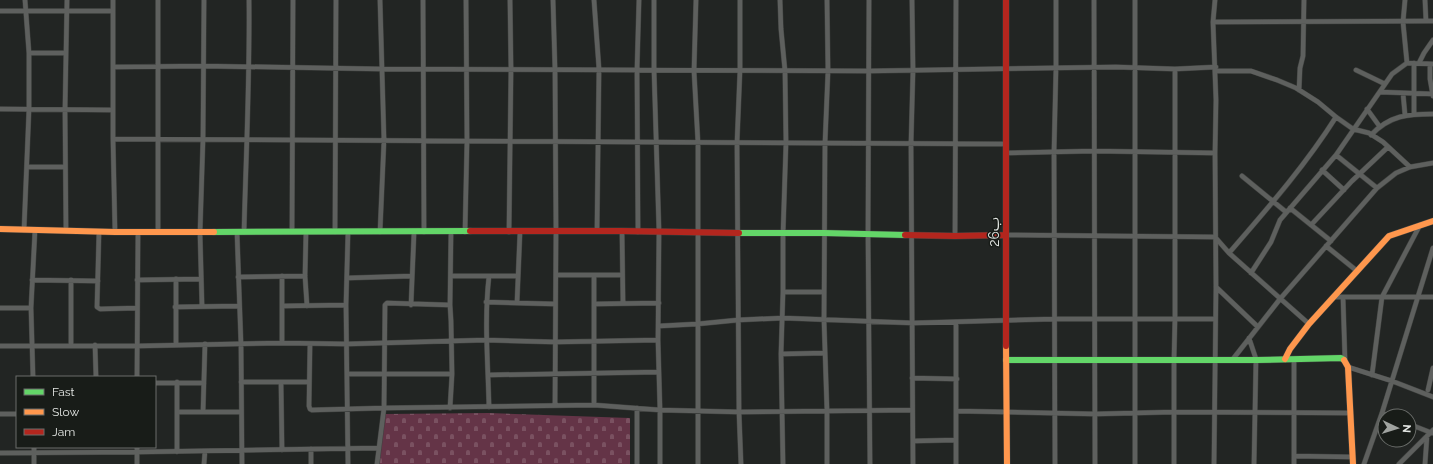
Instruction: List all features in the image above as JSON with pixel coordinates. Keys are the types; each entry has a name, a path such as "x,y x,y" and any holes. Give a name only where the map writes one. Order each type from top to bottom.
{"main road":[{"name":"26ب","path":"1006,0 1005,235 1007,464"},
{"path":"1285,359 1290,349 1309,324 1392,234 1433,221"},
{"path":"0,229 200,233 622,231 955,236 1005,235"},
{"path":"1006,360 1294,360 1341,358 1346,364 1353,461"}],"street":[{"path":"24,230 28,167 29,110 29,53 25,0"},
{"path":"66,231 65,110 67,0"},
{"path":"113,0 115,232"},
{"path":"158,0 158,232"},
{"path":"202,306 200,233 203,139 204,0"},
{"path":"244,232 246,140 250,66 249,0"},
{"path":"292,232 294,67 293,0"},
{"path":"335,232 337,69 336,0"},
{"path":"380,0 384,140 380,232"},
{"path":"423,0 425,141 424,232"},
{"path":"465,232 467,141 466,0"},
{"path":"509,232 511,70 510,0"},
{"path":"553,0 556,232 555,406"},
{"path":"594,0 599,69 598,231"},
{"path":"638,232 637,70 639,0"},
{"path":"654,0 655,143 659,232 658,340 660,464"},
{"path":"696,0 694,71 698,143 698,464"},
{"path":"740,0 740,70 737,143 739,412 741,464"},
{"path":"780,0 780,29 785,71 786,143 781,354 782,464"},
{"path":"827,0 828,71 825,143 824,233 827,464"},
{"path":"869,0 868,234 870,464"},
{"path":"912,0 913,70 911,144 913,464"},
{"path":"955,236 956,0"},
{"path":"1055,464 1056,359 1054,319 1054,152 1056,0"},
{"path":"1094,0 1096,359 1095,464"},
{"path":"1135,0 1135,464"},
{"path":"1214,464 1216,287 1214,237 1214,153 1216,69 1213,22 1215,0"},
{"path":"1299,90 1300,68 1303,56 1304,0"},
{"path":"1405,0 1402,22 1406,63"},
{"path":"1425,0 1426,21"},
{"path":"0,11 113,11"},
{"path":"1213,22 1433,21"},
{"path":"1414,114 1414,93 1417,63 1433,40"},
{"path":"29,53 66,53"},
{"path":"1252,273 1265,252 1280,220 1336,155 1392,74 1406,63 1431,64 1430,79 1433,94 1380,92"},
{"path":"113,67 250,66 337,69 424,68 694,71 1005,70 1056,68 1216,69 1252,72 1277,80 1299,90 1318,102 1353,129 1371,135 1388,146 1410,167"},
{"path":"1174,464 1176,152 1175,69"},
{"path":"1356,70 1385,84"},
{"path":"1402,93 1404,115"},
{"path":"0,109 113,110"},
{"path":"1367,109 1380,127"},
{"path":"1371,135 1380,127 1397,117 1414,114 1433,114"},
{"path":"1229,253 1273,202 1318,144 1336,117"},
{"path":"113,139 1006,144"},
{"path":"1312,225 1359,174 1388,146"},
{"path":"1006,153 1094,151 1214,153"},
{"path":"1336,155 1377,188"},
{"path":"1233,359 1280,299 1377,188 1396,173 1410,167 1433,163"},
{"path":"28,167 65,167"},
{"path":"1322,170 1344,190"},
{"path":"1242,176 1286,212"},
{"path":"1290,208 1331,241"},
{"path":"1372,375 1382,297 1420,225"},
{"path":"33,376 32,280 35,230"},
{"path":"622,231 623,303"},
{"path":"99,232 98,309 137,308"},
{"path":"137,376 138,232"},
{"path":"236,232 241,344 242,464"},
{"path":"306,232 306,306"},
{"path":"348,232 346,305 348,464"},
{"path":"412,304 414,232"},
{"path":"450,408 452,374 450,305 451,232"},
{"path":"517,303 520,232"},
{"path":"1005,235 1134,235 1214,237 1229,253 1309,324"},
{"path":"1326,246 1357,271"},
{"path":"1384,408 1433,248"},
{"path":"556,275 622,275"},
{"path":"594,275 594,405"},
{"path":"282,276 282,343"},
{"path":"238,277 305,276"},
{"path":"347,278 412,276"},
{"path":"451,276 517,276"},
{"path":"489,276 486,302 489,407"},
{"path":"137,280 201,278"},
{"path":"176,279 176,344"},
{"path":"32,280 98,281"},
{"path":"71,280 71,345"},
{"path":"1216,287 1258,327"},
{"path":"783,292 824,292"},
{"path":"1334,297 1433,297"},
{"path":"1343,297 1346,364 1372,375 1427,392 1433,396"},
{"path":"486,302 555,304"},
{"path":"377,464 384,408 385,305 387,303 450,305"},
{"path":"594,304 659,303"},
{"path":"282,306 346,305"},
{"path":"176,306 239,306"},
{"path":"0,308 32,308"},
{"path":"659,326 782,318 913,323 1095,318 1216,319"},
{"path":"956,322 956,464"},
{"path":"1249,338 1256,359 1254,464"},
{"path":"0,346 137,346 282,343 347,344 486,340 594,342 658,340"},
{"path":"203,412 205,344"},
{"path":"310,344 310,409 594,405 660,410 739,412 912,410"},
{"path":"95,345 96,376"},
{"path":"781,354 825,354"},
{"path":"1294,360 1294,464"},
{"path":"1427,392 1433,368"},
{"path":"488,375 659,372"},
{"path":"348,374 452,374"},
{"path":"912,378 956,379"},
{"path":"176,452 177,382"},
{"path":"241,382 309,382"},
{"path":"281,382 282,450"},
{"path":"156,383 204,383"},
{"path":"1427,392 1433,385"},
{"path":"637,408 637,464"},
{"path":"957,411 1095,414 1174,412 1349,413"},
{"path":"177,412 241,412"},
{"path":"0,414 16,414"},
{"path":"1364,464 1377,427"},
{"path":"1417,427 1431,433"},
{"path":"1400,464 1431,433"},
{"path":"1425,464 1431,433"},
{"path":"913,441 956,440"},
{"path":"0,453 35,449 176,452 378,448"},
{"path":"34,464 35,449"},
{"path":"311,449 311,464"},
{"path":"137,450 137,464"},
{"path":"204,464 205,451"},
{"path":"1294,456 1353,461"}],"green space":[{"path":"489,413 630,418 630,464 379,464 385,414"}],"traffic: fast":[{"path":"214,232 470,231"},
{"path":"739,233 905,235"},
{"path":"1006,360 1257,360 1341,358 1344,360"}],"traffic: slow":[{"path":"1285,359 1290,349 1309,324 1389,236 1433,221"},
{"path":"0,229 115,232 214,232"},
{"path":"1006,346 1007,464"},
{"path":"1344,360 1348,367 1353,464"}],"traffic: jam":[{"path":"1006,0 1006,346"},
{"path":"470,231 739,233"},
{"path":"905,235 1005,235"}]}
